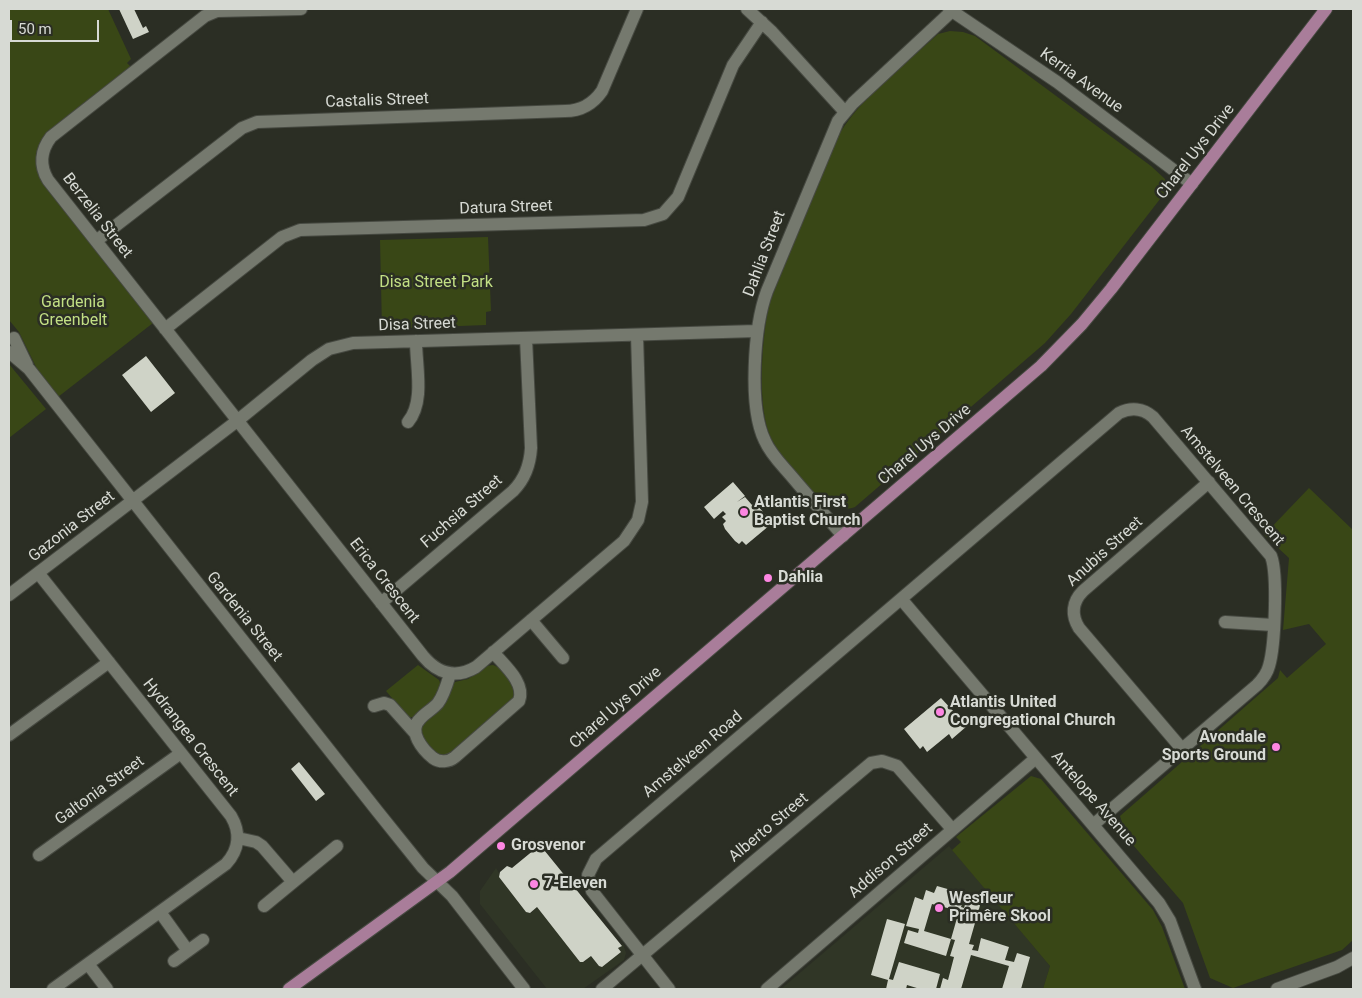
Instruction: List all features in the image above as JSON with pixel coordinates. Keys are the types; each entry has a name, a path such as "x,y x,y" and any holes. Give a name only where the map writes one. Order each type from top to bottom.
{"main road":[{"name":"Charel Uys Drive","path":"289,989 436,881 1018,387 1062,345 1097,307 1326,9"}],"street":[{"name":"Berzelia Street","path":"237,421 43,171 42,154 51,137 204,16 224,11 301,9"},
{"name":"Castalis Street","path":"96,241 242,128 257,122 566,112 581,109 594,101 602,91 637,9"},
{"path":"747,9 762,22 845,112"},
{"name":"Kerria Avenue","path":"951,10 1057,82 1192,184"},
{"name":"Dahlia Street","path":"842,536 775,456 761,433 757,415 756,331 767,290 830,136 845,112 951,10"},
{"name":"Datura Street","path":"165,329 282,238 300,230 644,220 663,214 678,197 733,65 762,22"},
{"name":"Disa Street","path":"131,500 237,421 312,360 329,349 353,343 756,331"},
{"path":"415,733 417,721 440,700 450,674 470,670 493,652 624,542 638,520 642,502 638,335"},
{"name":"Gardenia Street","path":"10,338 29,369 131,500 378,812 436,881 452,896 524,989"},
{"name":"Fuchsia Street","path":"381,603 513,491 523,479 529,464 531,448 526,338"},
{"path":"408,422 414,414 418,402 416,341"},
{"name":"Gardenia Street","path":"9,352 29,369"},
{"name":"Amstelveen Crescent","path":"902,600 1124,411 1136,409 1150,415 1209,482 1271,556 1276,578 1269,665 1262,680 1093,825"},
{"name":"Erica Crescent","path":"237,421 431,666 450,674"},
{"name":"Anubis Street","path":"1182,749 1079,628 1073,610 1076,599 1083,591 1209,482"},
{"name":"Gazonia Street","path":"9,595 39,574 131,500"},
{"name":"Hydrangea Crescent","path":"39,574 231,816 238,838"},
{"name":"Antelope Avenue","path":"902,600 1164,909 1195,989"},
{"name":"Amstelveen Road","path":"643,956 592,891 588,880 592,864 902,600"},
{"path":"531,620 563,658"},
{"path":"1225,622 1273,625"},
{"path":"374,706 384,702 390,705 415,733 432,757 440,761 449,761 517,705 520,698 520,687 493,652"},
{"path":"9,735 109,662"},
{"name":"Galtonia Street","path":"39,855 181,752"},
{"name":"Addison Street","path":"767,989 1036,758"},
{"name":"Alberto Street","path":"602,989 871,763 882,761 898,766 952,829"},
{"path":"53,989 226,864 235,852 238,838 256,842 262,846 293,882"},
{"path":"264,906 337,846"},
{"path":"160,912 188,951"},
{"path":"174,961 203,940"},
{"path":"643,956 669,989"},
{"path":"1277,989 1337,967 1353,958"},
{"path":"88,964 107,989"}],"shaded area":[{"name":"Wesfleur Primêre Skool","path":"949,846 1050,966 1043,989 781,989"},
{"path":"496,868 499,877 526,912 531,913 537,907 580,961 584,962 591,956 602,967 621,952 618,948 623,944 626,953 624,960 583,989 547,989 480,904 480,891"}],"green space":[{"name":"Gardenia Greenbelt","path":"9,9 108,9 131,59 127,63 131,67 51,131 37,168 46,187 153,323 58,397 37,369 19,332 9,320"},
{"path":"950,31 963,32 975,36 1151,166 1165,179 1167,190 1071,314 1045,343 855,507 847,509 825,505 777,449 767,427 762,392 762,373 764,335 769,304 835,141 845,125 869,97 896,71 938,34"},
{"name":"Disa Street Park","path":"488,237 491,311 486,312 486,325 382,329 380,240"},
{"path":"9,364 46,409 9,438"},
{"name":"Avondale Sports Ground","path":"1309,488 1353,530 1353,940 1342,950 1233,988 1210,978 1183,903 1127,838 1120,816 1278,678 1280,670 1287,678 1326,644 1309,624 1283,630 1289,558 1264,535"},
{"path":"418,665 439,680 441,685 429,707 419,715 408,717 386,691"},
{"path":"493,665 509,677 517,695 452,755 438,756 421,736 419,727 455,682 468,679 486,666"},
{"path":"1031,776 1041,779 1153,910 1162,927 1185,989 1043,989 1050,966 952,850 961,842 956,837"}],"building":[{"path":"119,9 134,9 143,28 146,26 149,32 133,39"},
{"path":"146,356 175,393 151,412 122,375"},
{"name":"Atlantis First Baptist Church","path":"733,482 745,496 737,502 745,497 752,505 755,503 766,515 763,517 770,525 746,545 742,541 739,544 735,541 725,529 723,524 726,521 722,517 726,514 723,511 714,519 704,507"},
{"name":"Atlantis United Congregational Church","path":"941,698 967,726 952,739 949,734 927,752 923,746 920,749 904,729"},
{"path":"299,762 325,794 316,801 291,769"},
{"path":"540,845 622,946 618,948 621,952 602,967 591,956 580,962 537,907 530,913 526,912 499,877 500,872 507,866 512,868"},
{"path":"937,886 965,894 961,907 964,908 967,898 981,902 969,944 974,945 972,950 978,951 981,938 1009,947 1005,960 1014,962 1017,953 1030,957 1021,989 1002,989 1009,966 971,955 961,989 940,989 943,978 948,980 954,957 950,956 955,940 951,939 946,956 904,943 908,930 918,933 919,929 906,926 915,897 923,900 926,890 934,893","holes":["932,904 959,911 951,939 924,931"]},
{"path":"887,919 905,924 889,979 893,980 899,962 940,974 936,989 920,989 907,985 906,989 886,989 888,980 871,975"}],"place":[{"name":"Atlantis First Baptist Church","path":"744,512"},
{"name":"Dahlia","path":"768,578"},
{"name":"Atlantis United Congregational Church","path":"940,712"},
{"name":"Avondale Sports Ground","path":"1276,747"},
{"name":"Grosvenor","path":"501,846"},
{"name":"7-Eleven","path":"534,884"},
{"name":"Wesfleur Primêre Skool","path":"939,908"}]}
